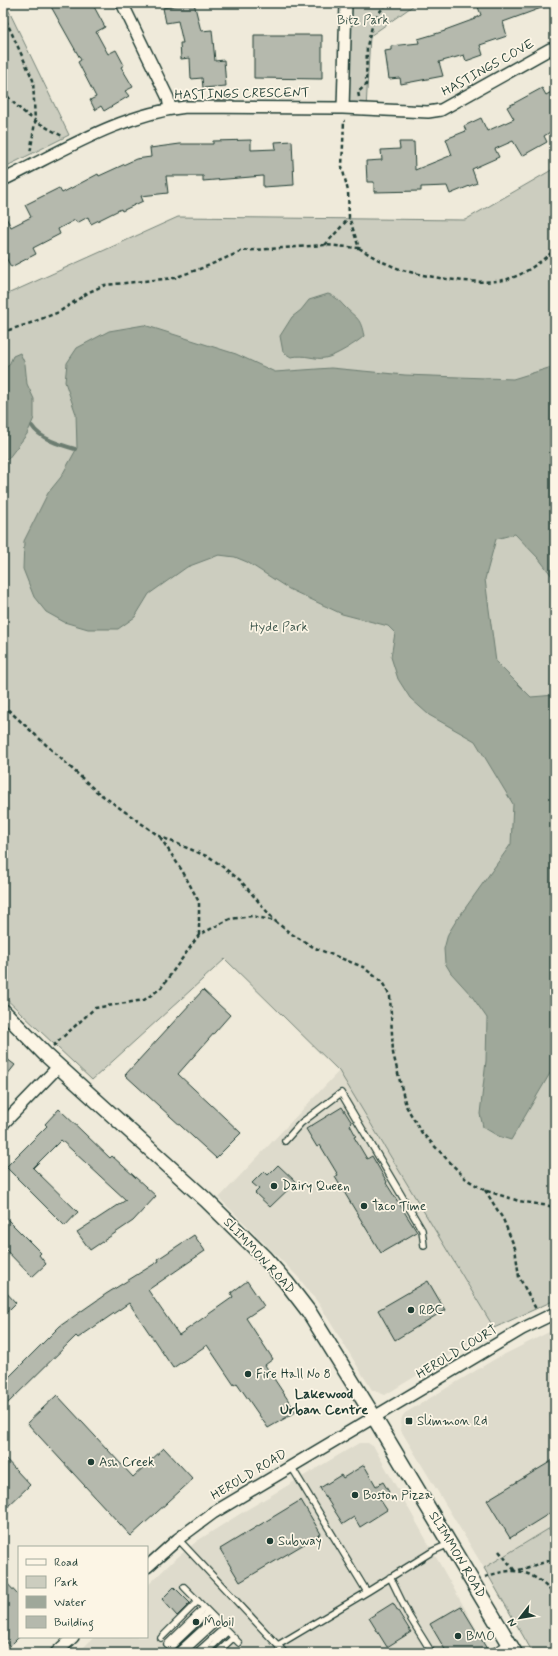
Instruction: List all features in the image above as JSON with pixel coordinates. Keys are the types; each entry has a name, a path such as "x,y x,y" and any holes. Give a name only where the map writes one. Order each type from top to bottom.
{"street":[{"path":"122,3 168,98 170,108"},
{"path":"344,108 346,3"},
{"name":"HASTINGS COVE","path":"344,108 428,112 441,110 550,49"},
{"name":"HASTINGS CRESCENT","path":"3,180 113,126 170,108 344,108"},
{"name":"SLIMMON ROAD","path":"3,1012 45,1054 206,1200 265,1258 309,1312 374,1417 512,1648"},
{"path":"3,1124 59,1066"},
{"name":"HEROLD COURT","path":"374,1417 540,1319 555,1313"},
{"name":"HEROLD ROAD","path":"148,1566 178,1539 213,1513 374,1417"},
{"path":"56,1653 72,1638"}],"lane":[{"path":"285,1141 301,1123 341,1093 422,1230 424,1246"},
{"path":"291,1466 367,1592"},
{"path":"178,1539 285,1653"},
{"path":"278,1645 433,1551 450,1543"},
{"path":"390,1577 410,1616 432,1653"},
{"path":"184,1587 239,1643"},
{"path":"161,1638 198,1601"},
{"path":"168,1646 206,1610"},
{"path":"176,1653 216,1620"},
{"path":"183,1653 216,1620"},
{"path":"196,1653 226,1630"},
{"path":"205,1653 226,1630"},
{"path":"217,1653 233,1638"},
{"path":"491,1653 512,1648"}],"path":[{"path":"359,248 349,217 348,191 342,167 344,121 359,122 358,92 366,85 368,46 374,20 386,3"},
{"path":"3,14 33,80 35,122 29,156"},
{"path":"3,91 15,106 35,122 67,138"},
{"path":"325,244 349,217"},
{"path":"3,332 59,312 89,292 105,285 174,278 242,251 325,244 359,248 381,261 403,270 472,282 488,282 509,278 523,272 537,264 555,250"},
{"path":"3,325 9,330"},
{"path":"3,705 96,791 159,836 212,858 240,880 276,921 290,933 315,948 363,967 382,982 390,996 393,1053 406,1106 427,1138 466,1179 484,1190 519,1201 555,1208"},
{"path":"159,836 184,872 199,902 199,935"},
{"path":"45,1054 94,1008 144,1000 161,988 199,935 230,919 252,916 276,921"},
{"path":"484,1190 503,1219 515,1248 519,1277 540,1319"},
{"path":"498,1551 517,1571 530,1574 542,1582 555,1595"},
{"path":"486,1576 517,1571 555,1559"}],"shaded area":[{"path":"339,1071 494,1328 385,1395 372,1390 319,1304 298,1277 219,1198"},
{"path":"555,1329 555,1525 484,1568 400,1429 402,1417 405,1413 495,1359"},
{"path":"359,1443 368,1443 374,1447 490,1653 78,1653 93,1638 148,1638 148,1585 197,1541"}],"green space":[{"path":"3,3 5,3 69,135 3,168"},
{"name":"Bitz Park","path":"346,3 417,3 370,36 366,109 343,108"},
{"name":"Hyde Park","path":"555,168 555,1300 494,1328 339,1071 225,959 92,1080 3,996 3,296 178,217 465,220"},
{"path":"555,1525 555,1653 533,1653 484,1568"}],"water":[{"path":"328,294 338,299 358,319 364,336 346,349 325,358 301,356 291,357 283,352 280,336 292,317 301,310 309,300"},
{"path":"144,325 236,354 275,372 331,368 405,375 513,379 555,366 555,580 539,559 515,534 496,539 485,579 496,662 531,697 555,695 555,1057 552,1070 511,1140 498,1136 483,1127 480,1114 486,1061 487,1018 471,995 451,973 445,963 444,949 448,934 456,921 511,844 513,804 475,741 429,715 410,698 398,679 391,657 395,633 388,626 342,614 289,589 247,562 235,557 219,555 187,567 149,594 135,617 118,629 88,629 64,622 46,612 34,597 23,569 24,541 48,493 61,477 77,448 76,414 65,382 67,363 77,348 109,331"},
{"path":"20,353 25,364 27,384 34,399 34,418 27,434 8,459 3,461 3,370 9,365 13,356"}],"building":[{"path":"49,3 92,3 105,27 96,32 108,54 116,50 124,65 121,67 133,87 125,91 129,96 104,111 101,106 95,110 90,100 96,97 78,62 81,60"},
{"path":"184,3 194,3 201,31 212,30 215,61 224,60 226,86 203,88 202,78 191,79 190,58 181,59 180,43 183,43 178,21 166,23 163,8"},
{"path":"490,3 552,4 503,22 507,36 480,45 483,55 466,61 464,55 439,62 443,76 401,84 400,78 389,79 385,51 391,50 391,46 419,43 418,39 445,31 475,19 481,15 478,7"},
{"path":"254,35 322,35 322,79 254,78"},
{"path":"542,88 546,95 555,90 555,129 544,136 547,142 522,156 513,141 495,149 499,157 472,169 477,183 450,194 447,186 421,187 421,191 374,192 374,182 367,182 366,161 382,160 381,150 400,149 399,142 414,142 415,170 452,155 446,139 466,131 464,126 481,118 487,131 514,119 507,107"},
{"path":"251,140 251,150 276,149 275,142 292,141 294,185 263,187 263,176 203,181 203,176 166,176 168,193 141,196 143,201 122,211 121,209 91,224 88,217 77,223 75,220 58,229 60,234 33,248 36,254 11,267 3,252 3,212 11,227 31,217 25,205 59,188 62,193 98,174 99,176 136,159 151,157 150,148 180,144 213,144 213,141"},
{"path":"203,990 230,1015 178,1074 241,1133 216,1158 125,1075"},
{"path":"3,1056 15,1065 3,1080"},
{"path":"342,1107 352,1123 350,1125 356,1136 354,1137 367,1159 372,1156 387,1182 386,1183 417,1232 381,1253 335,1177 338,1175 320,1145 317,1147 306,1129"},
{"path":"59,1109 110,1158 112,1156 156,1196 133,1221 90,1250 77,1232 126,1200 61,1140 33,1168 78,1212 65,1226 6,1167 47,1126 45,1124"},
{"name":"Dairy Queen","path":"278,1165 296,1182 270,1207 255,1193 259,1189 252,1183 264,1171 268,1175"},
{"path":"3,1215 41,1253 39,1255 46,1264 32,1277 3,1247"},
{"path":"194,1235 205,1251 148,1290 179,1335 233,1297 231,1293 247,1281 264,1306 246,1318 273,1359 265,1365 296,1412 268,1428 237,1383 234,1385 207,1345 173,1368 129,1303 78,1338 76,1336 3,1408 3,1383 60,1326 106,1294 159,1261 158,1259"},
{"name":"RBC","path":"428,1281 445,1310 395,1340 378,1310"},
{"path":"3,1289 16,1303 3,1316"},
{"name":"Ash Creek","path":"57,1395 133,1477 164,1448 193,1479 131,1536 27,1423"},
{"path":"3,1456 30,1485 3,1511"},
{"path":"555,1459 555,1510 510,1538 487,1500"},
{"name":"Boston Pizza","path":"364,1465 376,1486 383,1482 389,1492 379,1498 387,1510 360,1527 354,1517 343,1524 320,1488 341,1475 343,1478"},
{"name":"Subway","path":"301,1500 321,1534 240,1582 220,1549"},
{"path":"3,1579 18,1595 18,1638 10,1646 3,1640"},
{"path":"174,1587 190,1603 177,1616 162,1599"},
{"path":"393,1603 411,1632 387,1647 369,1618"},
{"name":"BMO","path":"461,1606 487,1649 479,1653 447,1653 430,1624"}],"waterway":[{"path":"32,426 45,438 75,449"}],"place":[{"name":"Dairy Queen","path":"274,1186"},
{"name":"Taco Time","path":"364,1206"},
{"name":"RBC","path":"411,1310"},
{"name":"Fire Hall No 8","path":"248,1374"},
{"name":"Slimmon Rd","path":"409,1421"},
{"name":"Ash Creek","path":"91,1462"},
{"name":"Boston Pizza","path":"355,1495"},
{"name":"Subway","path":"270,1541"},
{"name":"Mobil","path":"196,1622"},
{"name":"BMO","path":"458,1636"}],"district":[{"name":"Lakewood Urban Centre","path":"324,1402"}]}
